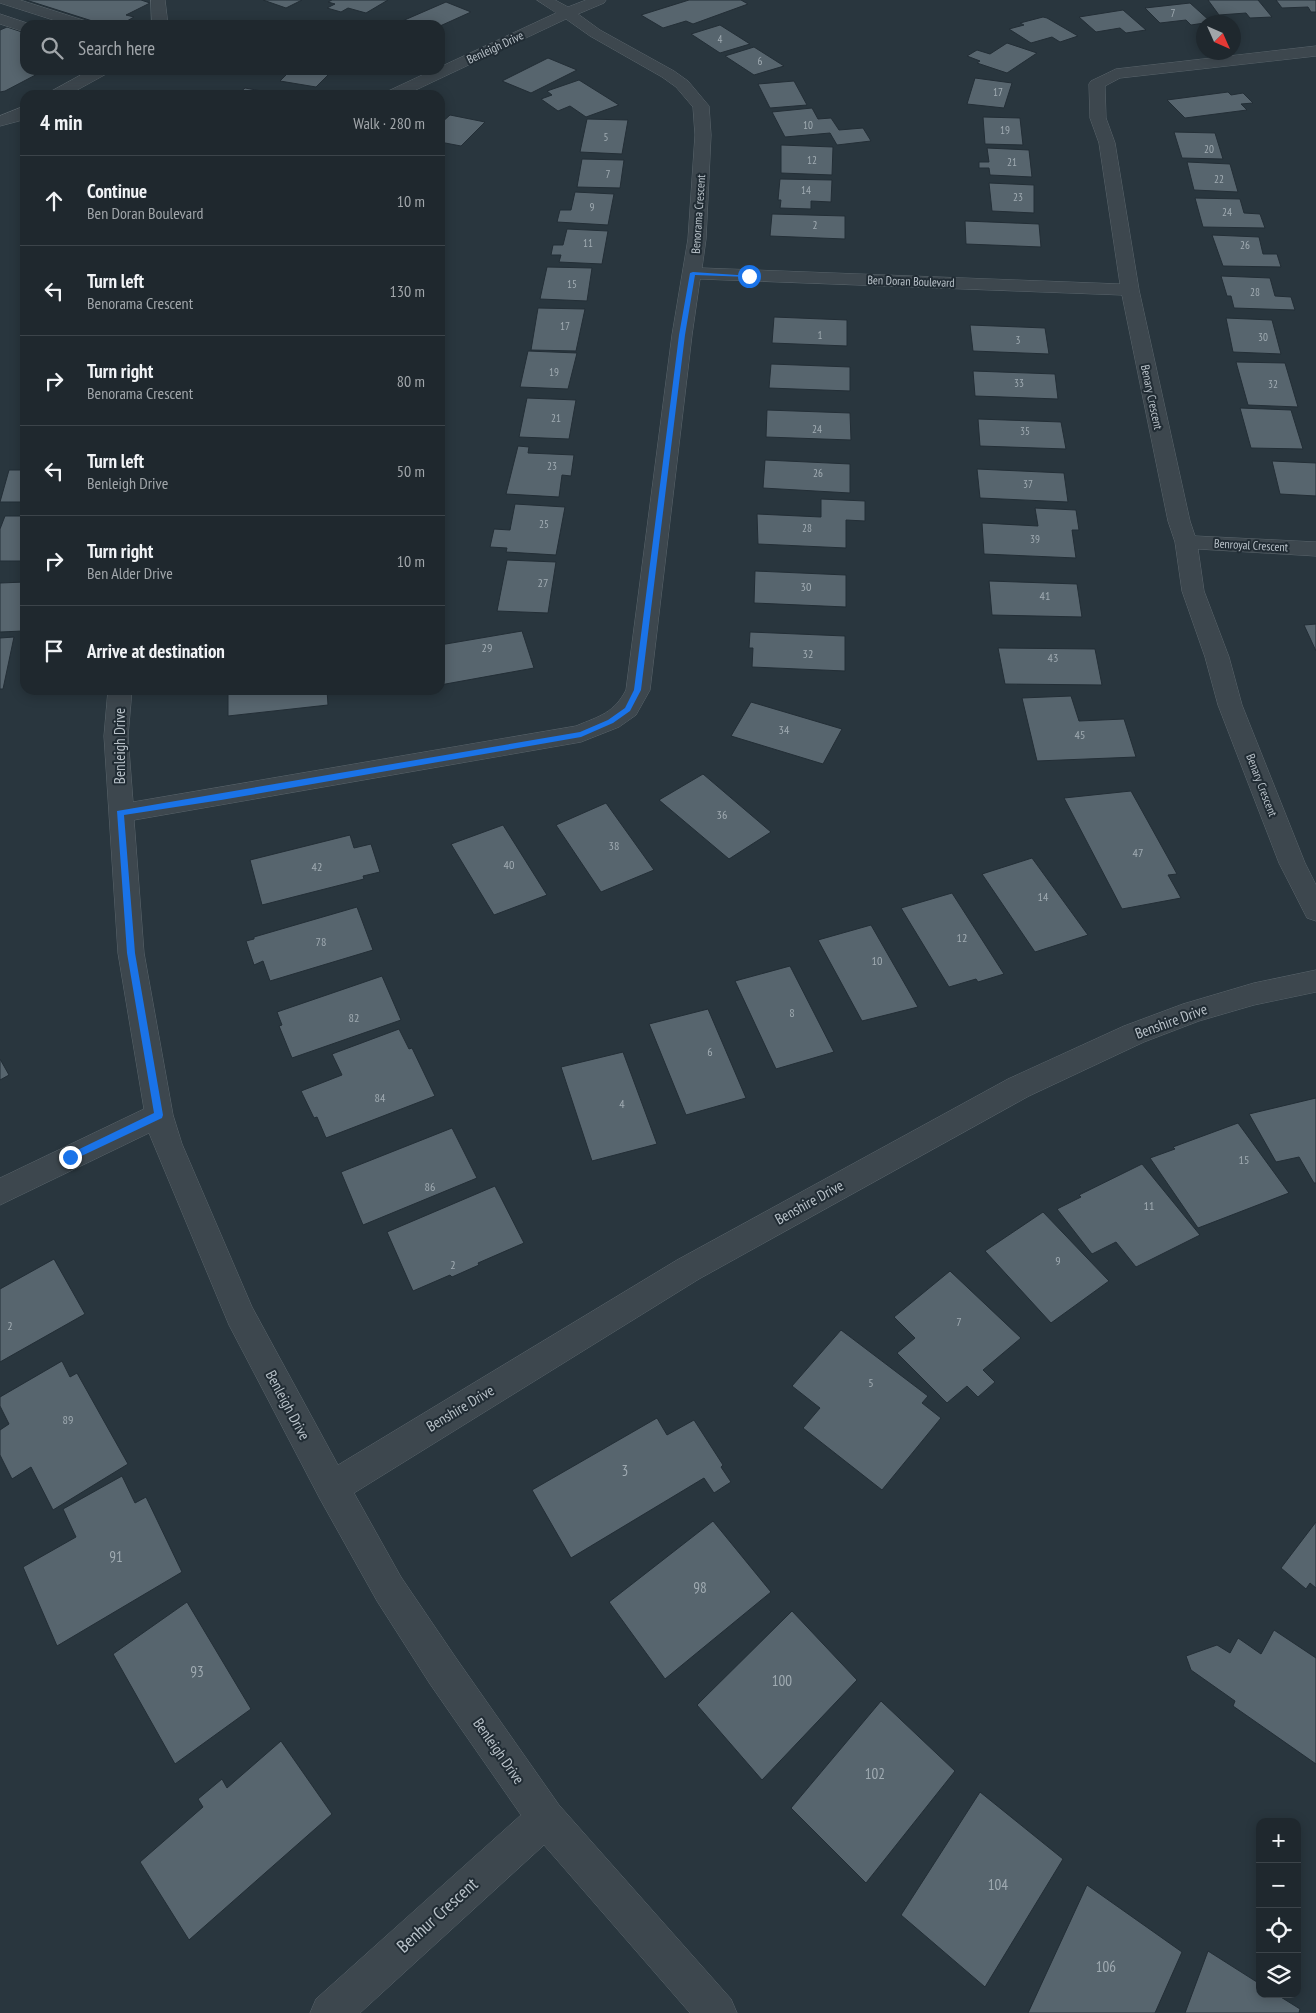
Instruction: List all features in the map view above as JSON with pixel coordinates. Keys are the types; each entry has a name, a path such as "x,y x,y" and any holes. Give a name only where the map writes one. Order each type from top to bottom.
{"street":[{"path":"5,0 68,20"},
{"path":"158,0 160,20"},
{"name":"Benorama Crescent","path":"120,813 581,734 611,722 628,709 638,690 682,335 693,273 703,135 701,106 682,84 668,74 596,33 544,0"},
{"name":"Benleigh Drive","path":"445,70 599,0"},
{"path":"0,19 20,25"},
{"name":"Benary Crescent","path":"1316,51 1116,74 1097,84 1098,118 1107,143 1130,290 1179,522 1186,542 1193,591 1217,657 1230,705 1292,863 1316,911"},
{"path":"65,90 93,75"},
{"name":"Benleigh Drive","path":"403,90 435,75"},
{"path":"0,120 12,118 20,114"},
{"name":"Ben Doran Boulevard","path":"693,273 1130,290"},
{"name":"Benroyal Crescent","path":"1186,542 1316,549"},
{"name":"Benleigh Drive","path":"120,695 116,736 131,953 159,1115 167,1144 240,1315 389,1589 449,1679 546,1818 717,2013"},
{"name":"Benshire Drive","path":"332,1487 667,1282 982,1106 1075,1059 1141,1031 1196,1011 1281,986 1316,981"},
{"path":"0,1192 159,1115"},
{"name":"Benhur Crescent","path":"330,2013 546,1818"}],"building":[{"path":"26,0 141,0 150,3 126,15 134,17 129,20 89,20"},
{"path":"263,0 302,0 286,8"},
{"path":"332,0 388,0 366,13 348,8 341,12 327,8 335,4 328,2"},
{"path":"689,0 741,0 748,4 693,24 686,21 663,28 641,15"},
{"path":"1208,0 1258,0 1272,17 1250,18 1246,13 1219,15"},
{"path":"1276,0 1316,0 1316,12 1311,12 1308,7 1282,8"},
{"path":"446,2 471,12 445,24 445,20 405,20"},
{"path":"1190,3 1203,15 1196,15 1196,24 1191,25 1186,20 1160,23 1145,8"},
{"path":"1123,10 1146,30 1126,33 1120,28 1096,32 1079,17"},
{"path":"1043,17 1078,36 1060,42 1052,37 1031,43 1009,29 1024,25 1020,23"},
{"path":"720,25 750,44 720,53 691,34"},
{"path":"7,27 20,31 20,75 35,75 0,92 0,30"},
{"path":"1007,43 1037,53 1007,73 977,63 980,61 967,56 977,50 990,54"},
{"path":"754,47 784,66 754,75 725,56"},
{"path":"548,58 577,70 531,93 502,81"},
{"path":"286,75 328,75 316,87 280,81"},
{"path":"975,78 1012,83 1004,108 967,104"},
{"path":"579,80 619,105 586,117 570,106 558,111 541,99 552,95 547,91"},
{"path":"794,81 807,105 770,108 758,84"},
{"path":"1228,92 1231,95 1243,93 1253,103 1241,104 1247,110 1185,118 1167,100"},
{"path":"812,108 818,119 831,118 839,130 863,128 871,141 837,145 830,133 785,137 772,112"},
{"path":"450,115 485,122 461,146 445,143 445,120"},
{"path":"983,117 1020,118 1023,145 985,144"},
{"path":"587,119 628,120 622,154 580,152"},
{"path":"1174,132 1215,133 1223,159 1182,158"},
{"path":"781,145 833,147 832,175 781,173"},
{"path":"987,148 1029,150 1032,177 990,175 989,168 979,168 979,162 989,162"},
{"path":"582,159 624,160 620,188 577,187"},
{"path":"1187,162 1230,164 1238,192 1194,190"},
{"path":"780,179 832,180 831,202 811,201 811,209 780,208 781,200 778,200"},
{"path":"989,183 1034,185 1034,213 992,211"},
{"path":"575,192 614,194 608,225 557,222 560,210 571,210"},
{"path":"1195,198 1240,199 1244,213 1260,214 1265,228 1203,227"},
{"path":"772,214 845,216 845,239 770,236"},
{"path":"965,221 1039,224 1041,247 966,244"},
{"path":"567,229 608,231 602,264 559,262 561,255 551,255 553,245 563,245"},
{"path":"1212,235 1259,237 1263,254 1277,254 1281,267 1223,266"},
{"path":"547,267 592,268 587,301 540,299"},
{"path":"1221,276 1270,278 1275,296 1291,297 1295,310 1234,308 1231,296 1227,296"},
{"path":"538,308 585,309 576,351 531,350"},
{"path":"774,317 847,320 847,346 772,343"},
{"path":"1226,318 1272,320 1281,354 1233,352"},
{"path":"970,325 1045,328 1049,354 973,351"},
{"path":"528,351 577,353 568,389 520,387"},
{"path":"1236,362 1285,363 1298,407 1248,405"},
{"path":"771,364 850,367 850,391 769,388"},
{"path":"973,371 1055,374 1058,399 975,396"},
{"path":"527,398 576,400 569,439 519,437"},
{"path":"1240,408 1291,410 1303,449 1251,448"},
{"path":"767,410 850,413 851,440 766,437"},
{"path":"978,419 1061,422 1066,449 980,446"},
{"path":"518,446 529,447 528,453 574,455 571,476 562,475 559,497 506,494"},
{"path":"765,460 850,464 850,493 763,488"},
{"path":"1272,461 1316,463 1316,496 1280,494"},
{"path":"977,469 1064,473 1068,502 980,498"},
{"path":"9,470 20,470 20,502 0,502"},
{"path":"821,499 865,501 865,521 846,520 846,548 758,544 757,514 821,517"},
{"path":"515,504 565,507 556,555 506,552 507,548 490,547 494,529 510,530"},
{"path":"1035,508 1076,510 1079,530 1072,530 1076,558 984,554 982,523 1038,526"},
{"path":"5,516 20,516 20,561 0,561 0,529"},
{"path":"507,560 556,562 548,613 497,611"},
{"path":"755,571 846,575 846,607 754,603"},
{"path":"989,581 1077,584 1082,617 992,615"},
{"path":"20,582 20,631 0,632 0,583"},
{"path":"1316,624 1316,651 1304,625"},
{"path":"522,631 534,668 445,684 445,644"},
{"path":"750,632 845,636 845,671 752,667 753,648 749,648"},
{"path":"14,637 3,689 0,689 0,638"},
{"path":"998,648 1095,649 1102,685 1005,684"},
{"path":"228,695 327,695 328,705 228,716"},
{"path":"1071,696 1079,721 1124,719 1136,757 1037,761 1022,698"},
{"path":"751,702 842,729 823,764 731,736"},
{"path":"703,774 771,832 729,859 659,800"},
{"path":"1131,791 1177,874 1168,875 1181,898 1122,909 1064,798"},
{"path":"606,803 654,870 601,892 556,825"},
{"path":"503,825 547,895 494,915 451,844"},
{"path":"350,835 354,848 371,844 380,872 363,876 364,879 262,905 250,860"},
{"path":"1032,858 1088,935 1035,952 982,874"},
{"path":"952,893 1004,974 978,982 976,979 949,987 901,908"},
{"path":"357,907 373,950 270,981 263,961 254,965 246,941"},
{"path":"871,925 918,1007 862,1021 818,940"},
{"path":"790,966 834,1052 776,1069 735,981"},
{"path":"382,976 401,1020 292,1058 279,1026 282,1025 277,1012"},
{"path":"708,1009 746,1098 686,1115 649,1024"},
{"path":"399,1029 409,1049 412,1048 435,1096 326,1138 317,1117 314,1118 301,1091 342,1075 332,1054"},
{"path":"623,1052 657,1144 592,1161 561,1067"},
{"path":"0,1059 9,1075 0,1080"},
{"path":"1316,1098 1316,1183 1314,1183 1299,1157 1276,1162 1249,1114"},
{"path":"1238,1123 1289,1193 1198,1228 1150,1158 1175,1149 1173,1147"},
{"path":"452,1128 477,1178 363,1225 341,1172"},
{"path":"1142,1164 1200,1235 1136,1267 1116,1242 1092,1254 1057,1209 1081,1197 1079,1195"},
{"path":"495,1186 524,1243 478,1263 479,1265 452,1277 450,1275 413,1291 387,1232"},
{"path":"1043,1212 1109,1281 1051,1323 985,1251"},
{"path":"54,1259 85,1314 0,1362 0,1289"},
{"path":"950,1271 1021,1338 983,1370 995,1382 978,1397 967,1386 947,1403 897,1353 915,1338 894,1317"},
{"path":"841,1330 928,1396 922,1403 941,1418 882,1490 803,1428 820,1408 792,1386"},
{"path":"62,1361 70,1377 77,1373 128,1464 53,1510 31,1467 12,1479 0,1455 0,1430 9,1424 0,1406 0,1397"},
{"path":"657,1418 667,1435 694,1420 723,1465 721,1467 731,1482 714,1493 704,1478 571,1558 532,1490"},
{"path":"122,1476 135,1503 146,1497 182,1572 57,1646 23,1567 76,1537 63,1509"},
{"path":"713,1521 771,1592 665,1679 609,1602"},
{"path":"1316,1522 1316,1588 1310,1583 1306,1589 1281,1568"},
{"path":"187,1602 251,1709 175,1764 113,1654"},
{"path":"792,1611 857,1680 762,1780 697,1705"},
{"path":"1274,1630 1316,1658 1316,1764 1233,1706 1235,1701 1191,1670 1186,1656 1217,1645 1230,1653 1238,1638 1261,1654"},
{"path":"881,1701 955,1771 866,1883 791,1808"},
{"path":"281,1741 332,1814 189,1940 140,1862 203,1807 198,1799 222,1779 227,1788"},
{"path":"980,1792 1063,1859 985,1987 901,1915"},
{"path":"1087,1885 1182,1952 1155,2013 1028,2013"},
{"path":"1208,1951 1256,1981 1256,1998 1282,1998 1300,2009 1299,2013 1185,2013"}],"route":[{"path":"70,1157 159,1115 131,953 120,813 581,734 611,722 628,709 638,690 682,335 693,273 749,276"}]}
